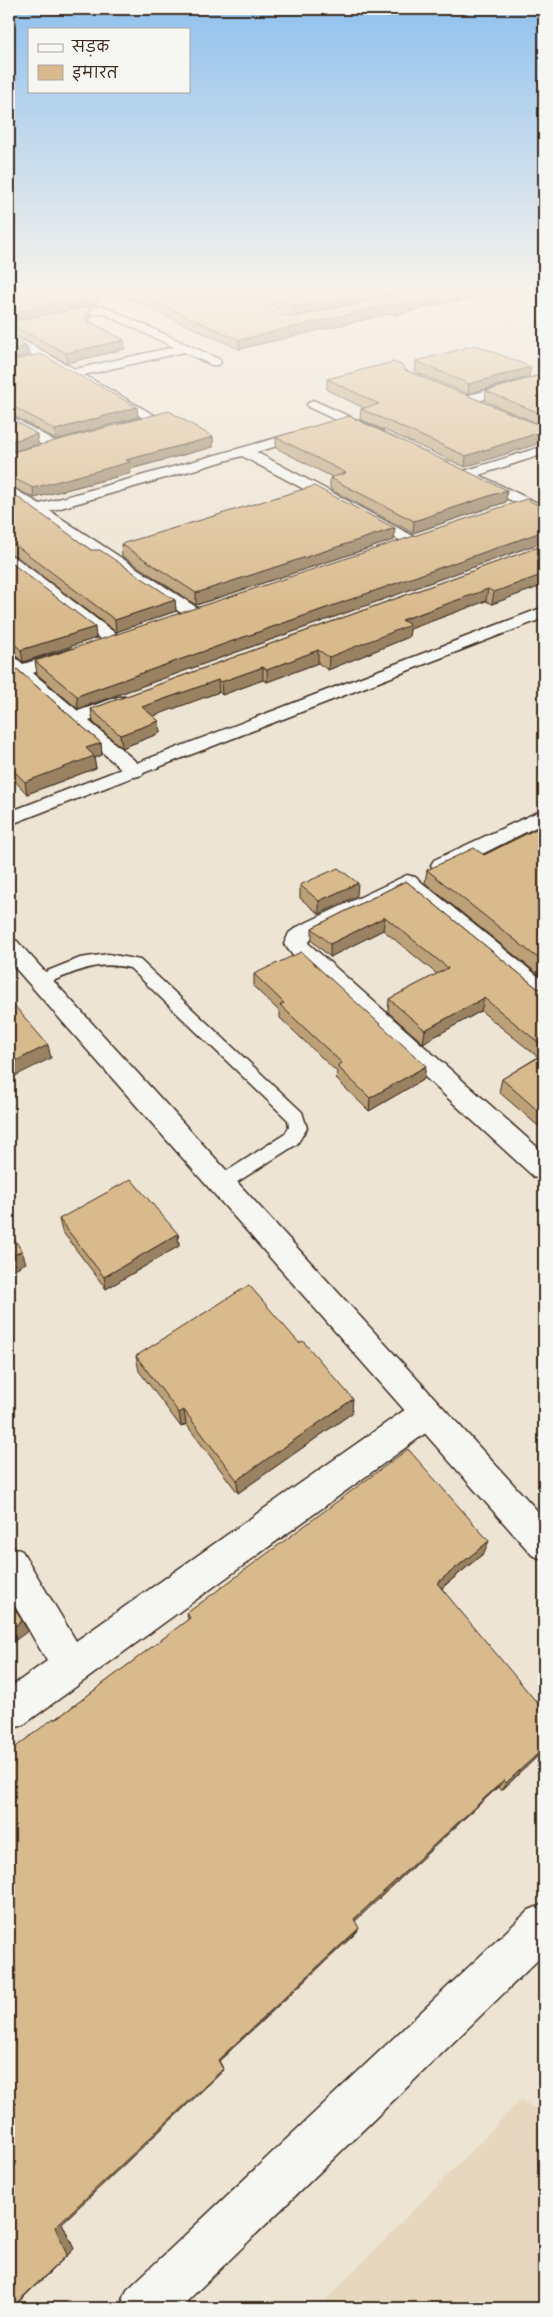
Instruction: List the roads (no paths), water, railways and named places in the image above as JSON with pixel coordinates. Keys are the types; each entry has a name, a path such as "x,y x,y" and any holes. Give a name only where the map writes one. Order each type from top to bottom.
{"street":[{"path":"110,432 154,419 122,400"},
{"path":"467,400 484,407"},
{"path":"313,404 386,438"},
{"path":"39,508 350,421"},
{"path":"11,422 59,445 36,452"},
{"path":"544,450 461,473 544,511"},
{"path":"243,451 412,541"},
{"path":"9,490 39,508 193,613"},
{"path":"296,496 316,490"},
{"path":"500,512 526,503"},
{"path":"394,547 430,535"},
{"path":"106,554 125,548"},
{"path":"9,560 113,640"},
{"path":"175,619 212,607"},
{"path":"9,819 544,612"},
{"path":"15,666 90,648 130,634"},
{"path":"15,666 134,771"},
{"path":"75,719 140,695"},
{"path":"544,815 305,932 297,938 296,944 544,1170"},
{"path":"407,882 544,994"},
{"path":"9,946 544,1542"},
{"path":"9,1711 427,1413"},
{"path":"9,1563 71,1667"},
{"path":"145,2308 544,1925"}],"lane":[{"path":"40,980 86,960 114,958 135,964 296,1117 298,1128 291,1139 222,1183"}]}
